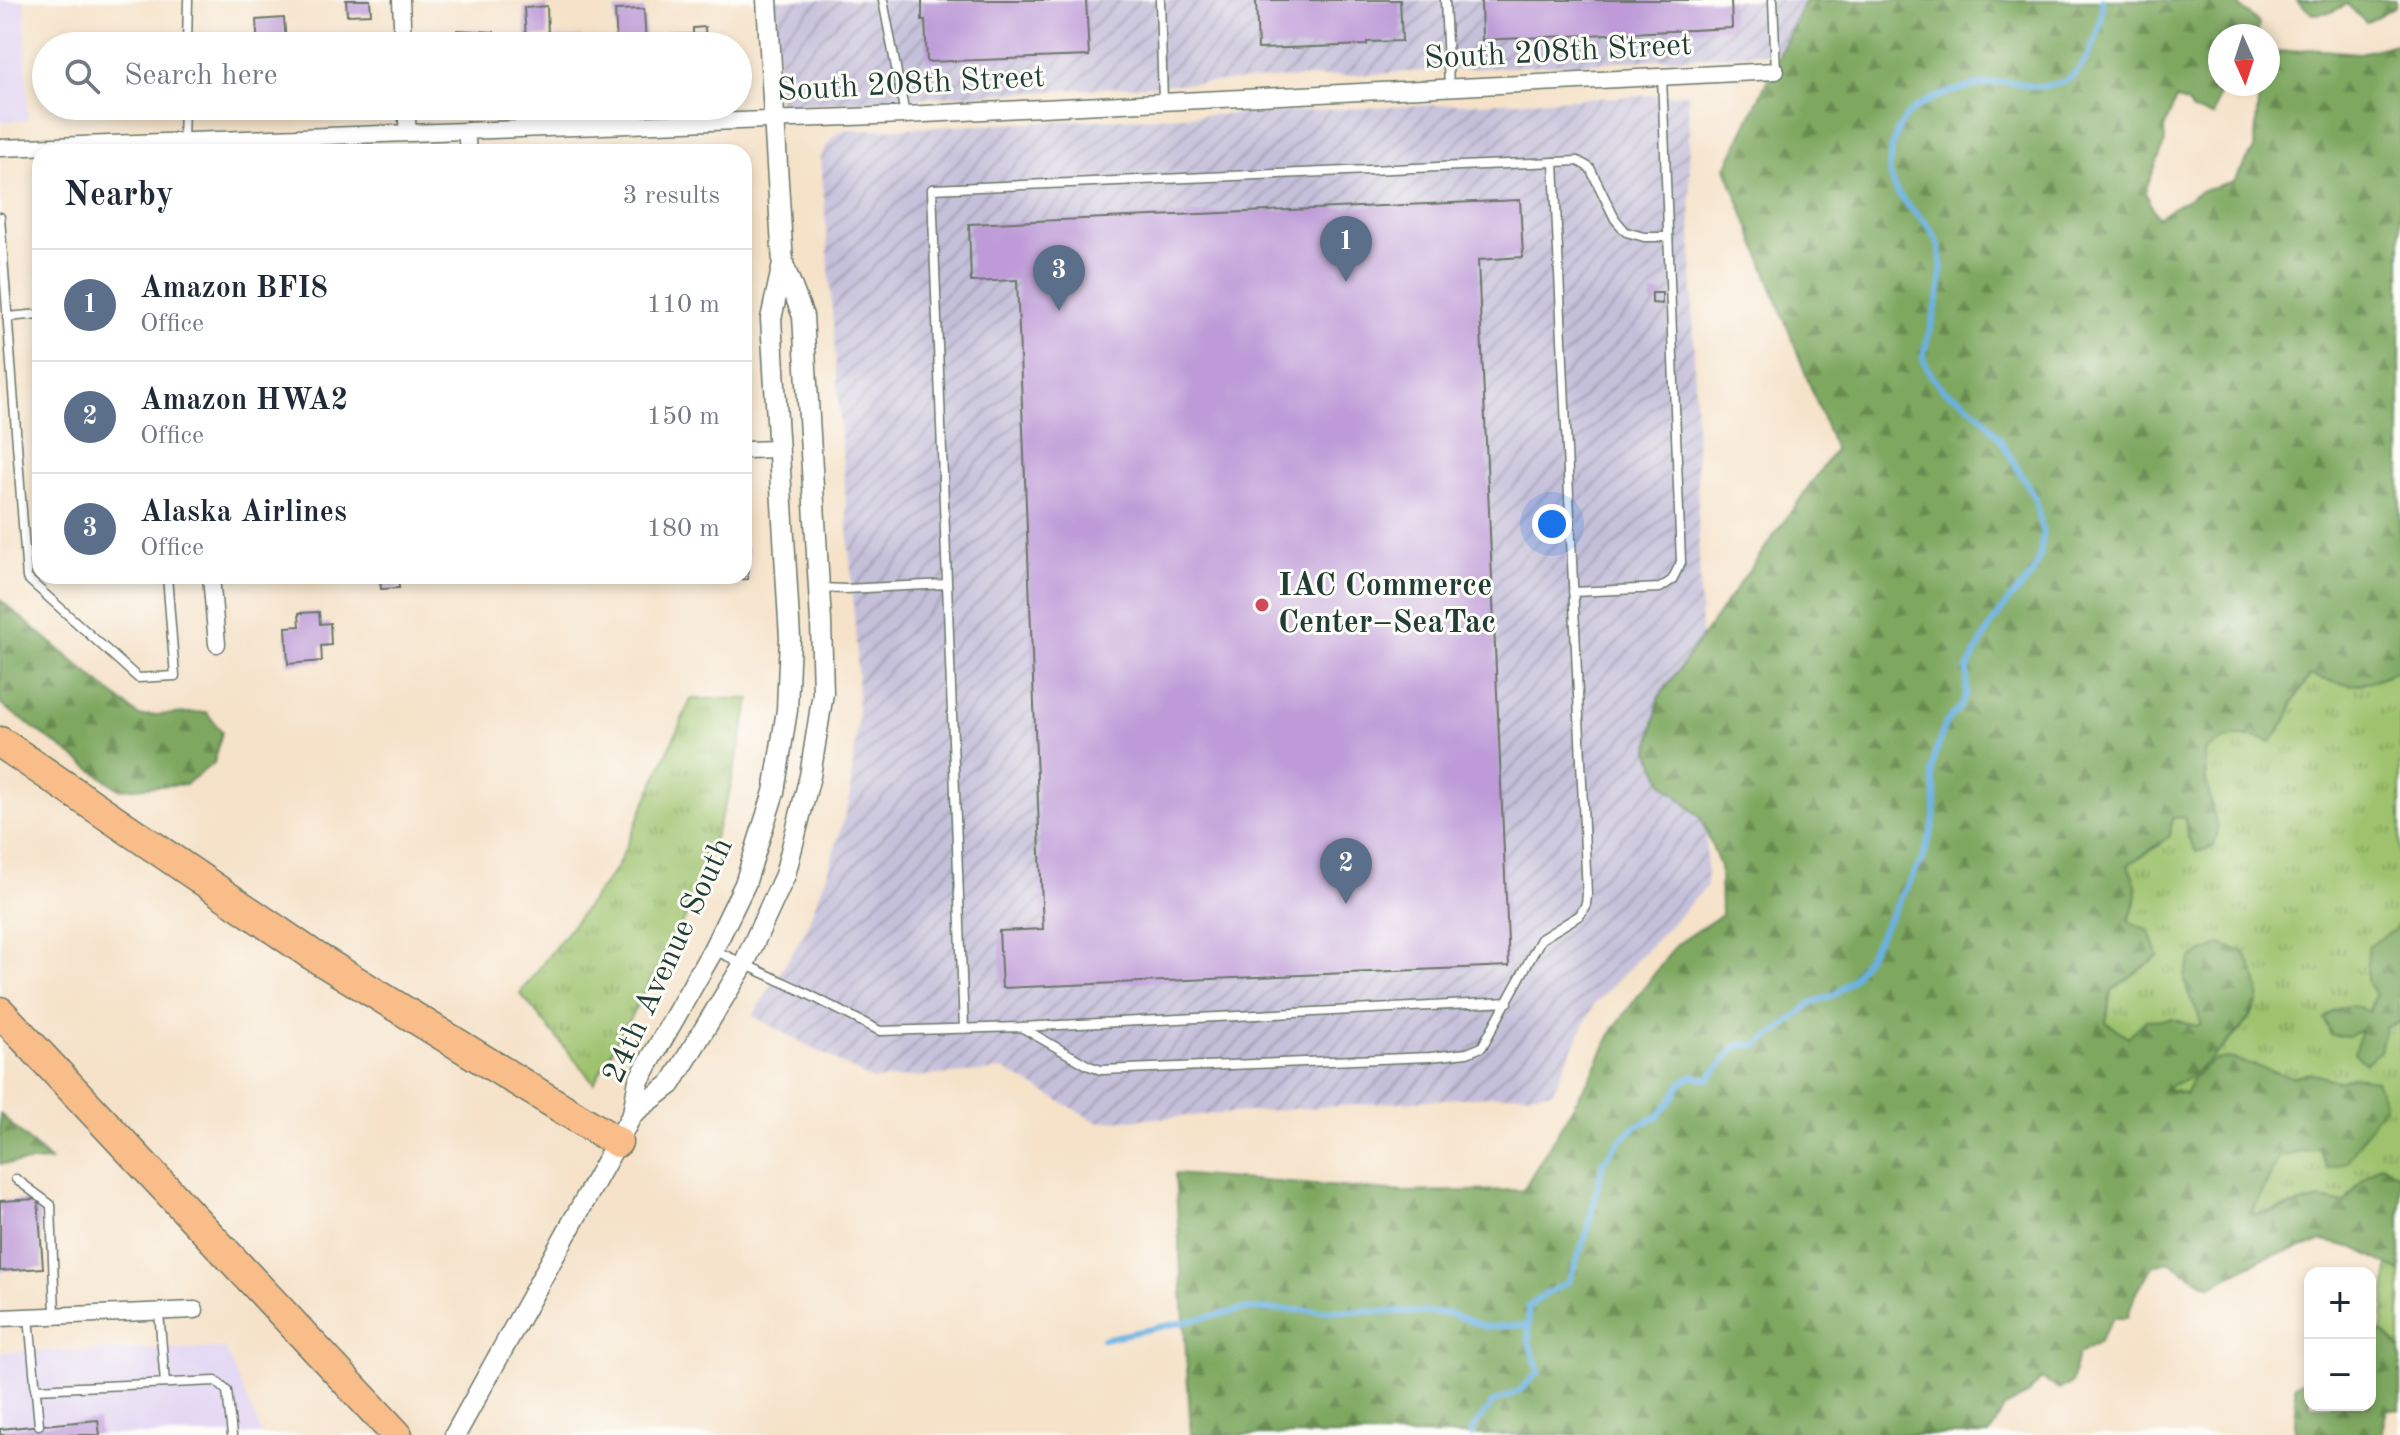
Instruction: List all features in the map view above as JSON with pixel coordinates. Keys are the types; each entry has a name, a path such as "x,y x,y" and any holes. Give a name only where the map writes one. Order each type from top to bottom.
{"highway":[{"path":"0,742 311,954 617,1142"},
{"path":"0,1012 397,1435"}],"street":[{"path":"401,0 402,32"},
{"name":"24th Avenue South","path":"459,1428 633,1113 639,1080 713,950 745,884 774,792 787,710 790,638 771,319 783,264 767,0"},
{"name":"South 208th Street","path":"231,144 466,130 905,115 1776,71"},
{"path":"407,120 408,133"},
{"path":"466,130 467,144"},
{"name":"South 208th Street","path":"0,148 32,148"},
{"name":"24th Avenue South","path":"633,1113 671,1084 744,964 785,875 810,776 823,693 818,588 803,316 783,264"},
{"path":"752,450 778,449"},
{"path":"212,584 217,644"},
{"path":"0,1318 195,1310"}],"lane":[{"path":"187,32 188,0"},
{"path":"883,0 905,115"},
{"path":"1160,0 1163,102"},
{"path":"1445,0 1449,86"},
{"path":"1773,0 1776,71"},
{"path":"1573,592 1660,588 1672,580 1681,562 1662,76"},
{"path":"183,144 184,120"},
{"path":"964,1029 932,189 1578,161 1590,168 1615,219 1626,232 1644,237 1668,237"},
{"path":"1021,1027 1101,1070 1467,1053 1482,1047 1541,939 1580,915 1587,894 1554,162"},
{"path":"0,217 27,578 32,583"},
{"path":"7,317 32,315"},
{"path":"34,584 138,678 175,676 168,584"},
{"path":"818,588 947,584"},
{"path":"713,950 880,1031 1021,1027 1508,1002"},
{"path":"16,1179 51,1205 55,1316"},
{"path":"159,1311 165,1383"},
{"path":"29,1317 39,1425"},
{"path":"35,1389 216,1381 227,1391 232,1435"}],"shaded area":[{"path":"0,0 24,0 28,120 0,122"},
{"path":"775,0 2060,0 2061,38 779,105"},
{"path":"1688,94 1707,886 1593,1006 1552,1092 1097,1122 1005,1070 872,1080 753,1016 804,934 829,869 849,801 858,720 857,656 821,156 840,131"},
{"path":"225,1348 262,1435 0,1435 0,1352"}],"green space":[{"path":"1805,0 2242,0 2239,6 2259,24 2208,24 2208,96 2219,96 2213,116 2193,111 2188,104 2176,99 2164,129 2165,142 2145,192 2157,217 2203,190 2234,181 2254,149 2260,96 2280,96 2280,52 2309,49 2360,53 2400,43 2400,669 2356,684 2336,683 2310,675 2292,704 2289,716 2271,742 2236,736 2205,751 2206,781 2218,831 2214,847 2196,852 2187,836 2185,817 2172,818 2170,836 2128,865 2137,893 2128,921 2150,931 2158,956 2111,991 2106,1022 2128,1037 2146,1020 2172,1019 2196,1026 2201,1024 2185,984 2191,958 2221,944 2244,952 2258,986 2255,1008 2239,1030 2205,1064 2165,1089 2186,1094 2192,1078 2214,1060 2229,1058 2292,1077 2310,1073 2337,1081 2353,1077 2376,1080 2385,1103 2347,1162 2327,1169 2319,1148 2279,1157 2252,1214 2265,1214 2321,1199 2344,1204 2362,1180 2381,1164 2400,1176 2400,1271 2355,1248 2323,1241 2261,1259 2211,1286 2169,1261 2154,1265 2136,1292 2127,1318 2113,1318 2099,1342 2078,1355 2071,1384 2059,1389 2041,1379 2028,1394 2004,1408 1989,1435 1191,1435 1175,1174 1403,1192 1523,1190 1591,1076 1614,1028 1676,945 1721,915 1720,866 1700,817 1663,783 1649,750 1659,697 1835,450 1726,168"},
{"path":"2296,0 2396,0 2395,6 2366,23 2347,4 2332,12 2313,14"},
{"path":"0,600 139,716 206,712 222,732 214,763 186,784 119,789 0,704"},
{"path":"2400,669 2400,922 2361,1030 2380,1051 2385,1027 2400,1022 2400,1176 2381,1164 2362,1180 2344,1204 2321,1199 2251,1215 2279,1157 2319,1148 2353,1077 2337,1081 2310,1073 2292,1077 2229,1058 2214,1060 2192,1078 2187,1094 2163,1088 2216,1052 2241,1029 2257,1003 2257,984 2190,998 2199,1010 2202,1023 2197,1026 2128,1037 2106,1022 2111,991 2158,956 2128,921 2136,903 2127,865 2160,845 2172,818 2185,816 2187,836 2218,831 2206,781 2205,751 2229,737 2254,737 2280,728 2310,675 2336,683 2356,684"},
{"path":"691,699 750,699 729,793 689,911 594,1083 520,993 617,867"},
{"path":"2400,922 2400,1022 2385,1027 2380,1051 2366,1063 2354,1053 2361,1030 2349,1036 2331,1035 2324,1019 2345,1006 2369,1012 2375,995 2367,982 2368,946 2394,930"},
{"path":"0,1114 50,1161 0,1164"},
{"path":"2388,1264 2400,1271 2400,1349 2382,1331"},
{"path":"2382,1331 2400,1349 2400,1410 2387,1409 2381,1435 2295,1435 2295,1385 2304,1380 2304,1411 2376,1411 2376,1334"}],"building":[{"path":"346,0 370,0 371,14 347,15"},
{"path":"922,0 1086,0 1089,56 927,62"},
{"path":"1256,0 1400,0 1402,41 1258,49"},
{"path":"1481,0 1731,0 1732,28 1482,40"},
{"path":"547,6 548,32 526,32 524,8"},
{"path":"644,9 645,32 616,32 615,10"},
{"path":"284,18 285,32 257,32 256,20"},
{"path":"705,27 705,32 693,32 693,28"},
{"name":"IAC Commerce Center–SeaTac","path":"1520,200 1523,257 1478,260 1509,966 1002,988 999,931 1043,929 1017,280 971,282 969,224"},
{"path":"1652,293 1662,293 1662,304 1652,303"},
{"path":"381,584 399,584 399,588 381,589"},
{"path":"319,612 320,624 330,623 331,645 321,646 322,661 288,664 286,627 300,626 299,613"},
{"path":"38,1199 43,1268 0,1271 0,1201"},
{"path":"98,1420 100,1435 0,1435 0,1429"}],"waterway":[{"path":"1472,1435 1472,1430 1492,1403 1519,1391 1539,1372 1529,1342 1528,1307 1569,1281 1588,1229 1603,1162 1635,1127 1658,1116 1681,1083 1692,1076 1709,1079 1738,1045 1757,1045 1811,1003 1836,994 1854,977 1923,858 1935,813 1932,772 1945,724 1966,695 1967,669 1988,630 2033,574 2043,534 2036,499 2000,439 1980,414 1960,398 1944,391 1923,359 1939,293 1940,251 1928,226 1899,196 1893,184 1889,170 1891,152 1899,127 1909,114 1943,94 2000,82 2045,86 2071,77 2082,66 2095,40 2101,21 2102,0"},
{"path":"1103,1339 1244,1309 1448,1313 1487,1327 1527,1325"}],"place":[{"name":"Amazon BFI8","path":"1346,282"},
{"name":"Alaska Airlines","path":"1059,311"},
{"name":"IAC Commerce Center–SeaTac","path":"1262,605"},
{"name":"Amazon HWA2","path":"1346,904"}]}
